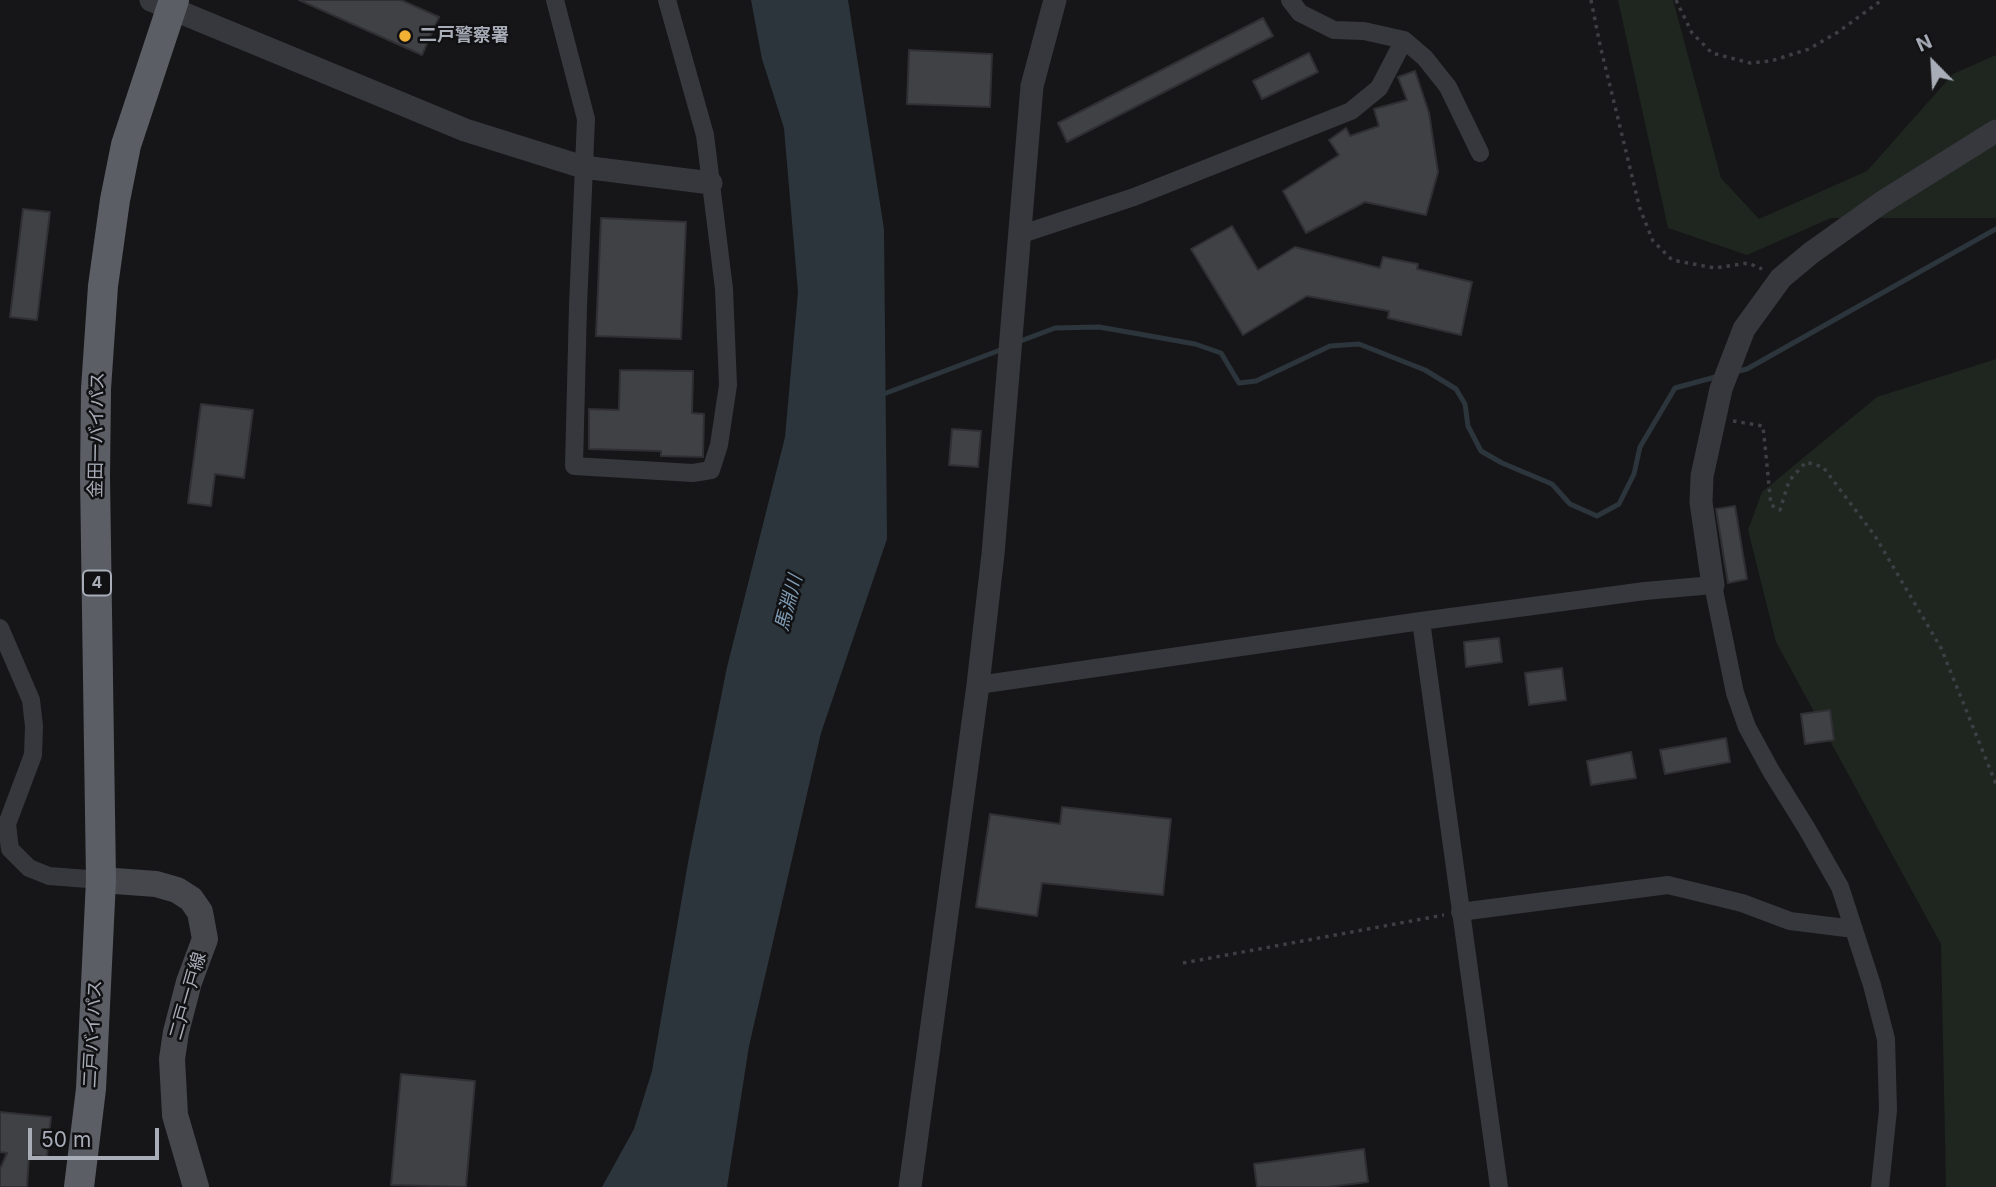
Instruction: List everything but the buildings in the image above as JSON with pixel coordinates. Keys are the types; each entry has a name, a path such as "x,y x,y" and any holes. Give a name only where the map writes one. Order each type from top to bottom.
{"highway":[{"name":"金田一バイパス","path":"102,880 95,477 96,389 103,286 126,145 165,2"},
{"name":"二戸バイパス","path":"79,1187 91,1089 102,880"}],"main road":[{"name":"二戸一戸線","path":"102,880 156,884 177,890 191,899 200,912 205,939 189,982 172,1059 175,1115 196,1187"}],"street":[{"path":"555,0 586,119 575,466 693,473 711,470 719,445 728,385 724,289 705,135 667,0"},
{"path":"910,1187 978,685 993,554 1032,86 1055,0"},
{"path":"1290,0 1300,13 1334,30 1364,31 1404,40 1425,58 1448,87 1480,153"},
{"path":"165,2 465,130 583,167 711,183"},
{"path":"1019,235 1134,197 1350,111 1379,88 1404,40"},
{"path":"1880,1187 1888,1110 1886,1039 1872,985 1840,887 1747,727 1735,693 1713,585 1701,502 1702,476 1721,387 1744,329 1781,278 1881,203 1996,131"},
{"path":"978,685 1421,621 1646,591 1713,585"},
{"path":"1421,621 1499,1187"},
{"path":"0,628 31,700 34,726 33,755 7,824 10,849 29,868 49,876 102,880"},
{"path":"1460,912 1668,886 1742,903 1790,921 1854,929"}],"path":[{"path":"1591,0 1640,209 1653,241 1672,261 1715,268 1748,263 1781,278"},
{"path":"1676,0 1692,33 1712,53 1750,62 1771,61 1808,49 1838,32 1882,0"},
{"path":"1714,418 1763,426 1771,505 1780,510 1789,481 1806,463 1823,467 1875,536 1941,648 1996,784"},
{"path":"1183,962 1460,912"}],"shaded area":[{"path":"1618,0 1673,0 1721,178 1759,219 1867,171 1953,74 1996,55 1996,218 1831,218 1747,255 1668,228"},
{"path":"1996,359 1996,1187 1946,1187 1941,944 1776,642 1748,530 1762,492 1877,397"}],"water":[{"name":"馬淵川","path":"751,0 848,0 884,229 887,539 821,733 749,1046 727,1187 602,1187 634,1129 652,1071 689,857 727,667 785,437 798,292 784,128 762,59"}],"waterway":[{"path":"1735,372 1747,369 1996,229"},
{"path":"1018,342 1055,328 1099,327 1195,344 1221,353 1239,383 1256,381 1330,346 1359,344 1425,370 1456,389 1465,404 1468,426 1481,451 1552,484 1570,504 1597,516 1619,504 1634,474 1640,447 1675,388 1719,376"},
{"path":"881,395 1003,349"}],"place":[{"name":"二戸警察署","path":"405,36"}]}
